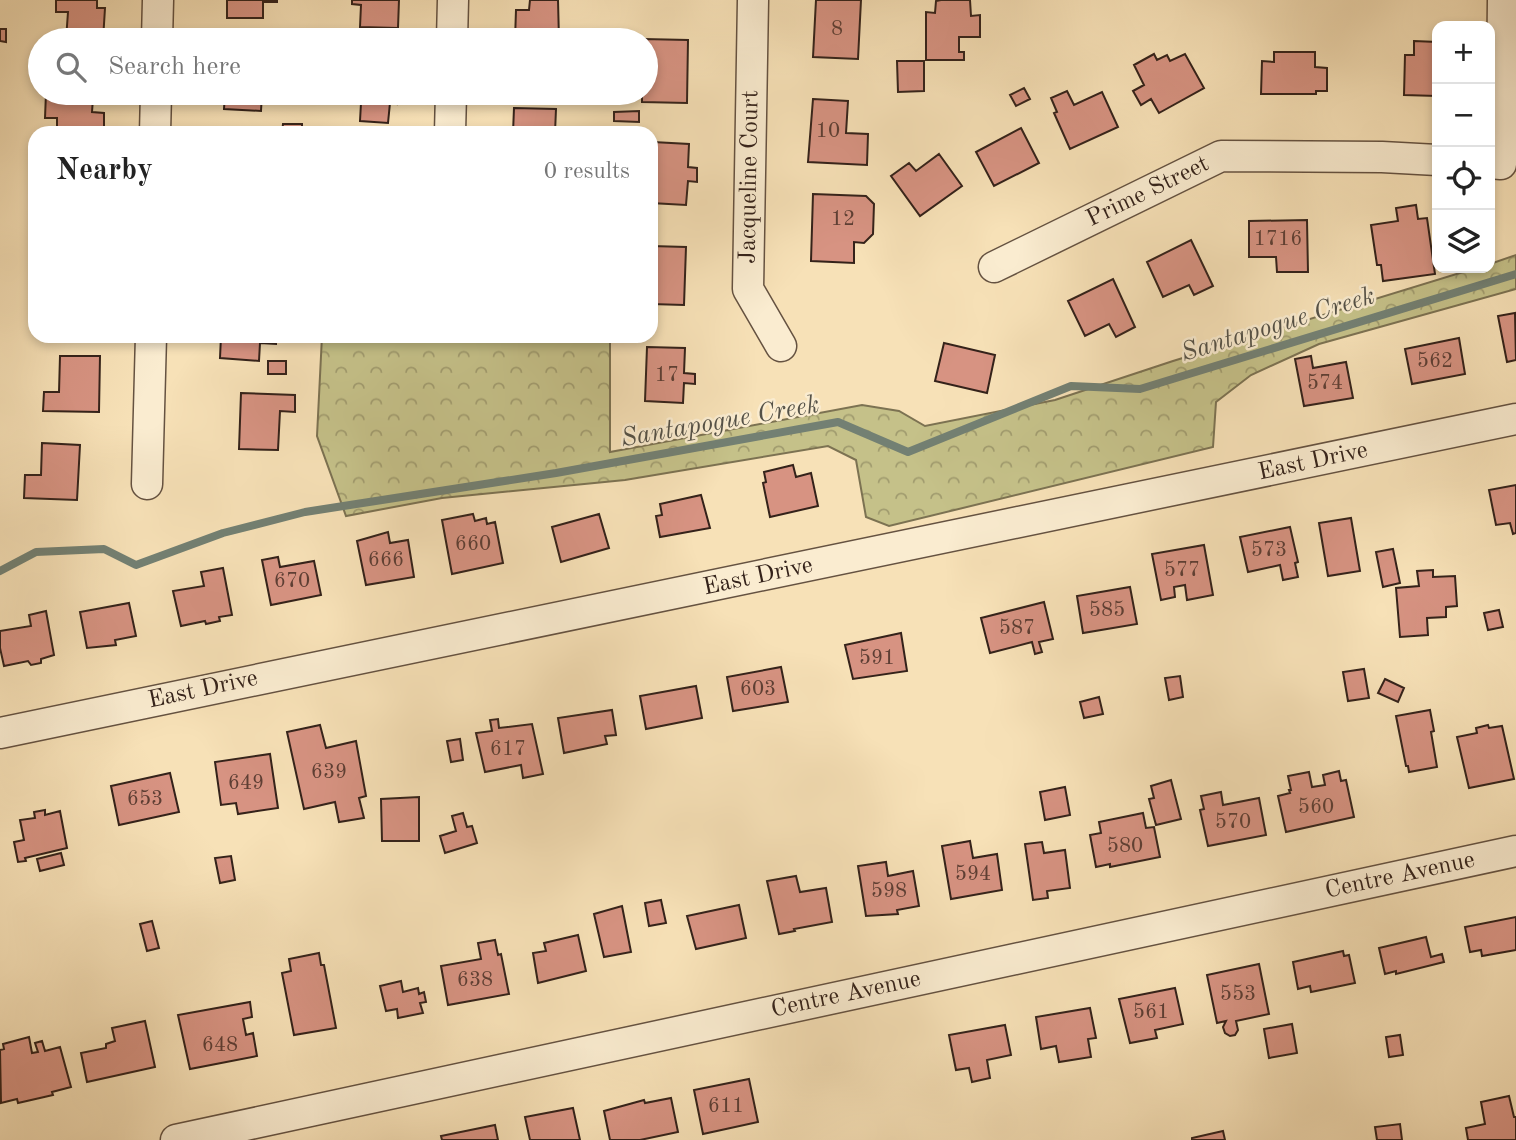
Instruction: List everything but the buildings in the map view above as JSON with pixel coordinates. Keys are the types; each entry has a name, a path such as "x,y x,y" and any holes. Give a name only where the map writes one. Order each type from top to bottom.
{"street":[{"path":"157,28 158,0"},
{"path":"452,28 453,0"},
{"name":"Jacqueline Court","path":"753,0 748,289 781,346"},
{"path":"1496,163 1503,0"},
{"path":"155,126 156,105"},
{"path":"450,126 451,105"},
{"name":"Prime Street","path":"994,267 1221,156 1432,160"},
{"path":"147,484 151,343"},
{"name":"East Drive","path":"0,733 1516,419"},
{"name":"Centre Avenue","path":"176,1140 1516,851"}],"green space":[{"path":"1516,255 1516,289 1319,344 1251,375 1216,402 1213,447 889,526 866,517 856,460 828,446 625,480 442,498 346,516 317,436 322,343 610,343 610,452 862,405 899,411 925,426 1055,400 1460,273 1495,273 1495,262"}],"waterway":[{"name":"Santapogue Creek","path":"0,571 36,552 104,549 136,565 223,533 305,512 556,473 838,422 908,452 1071,386 1140,389 1516,274"}]}
